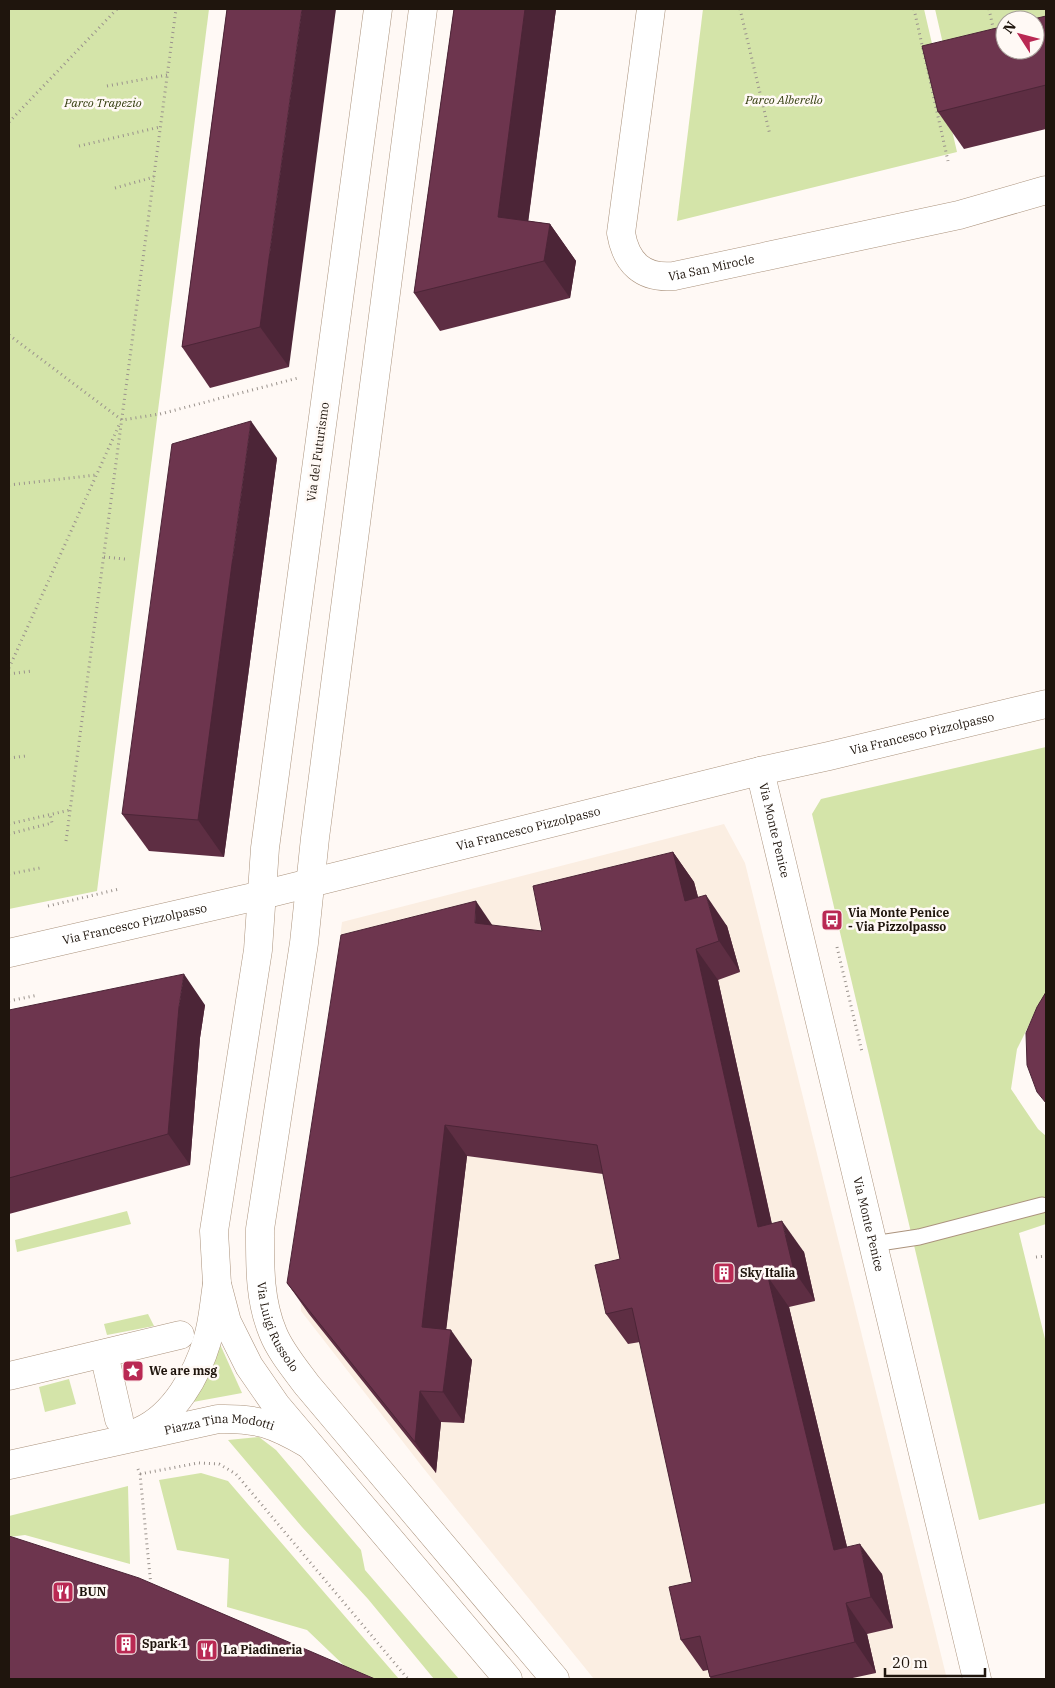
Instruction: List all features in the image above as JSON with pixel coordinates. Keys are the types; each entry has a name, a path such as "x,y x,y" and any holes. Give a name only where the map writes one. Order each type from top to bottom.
{"street":[{"name":"Via del Futurismo","path":"262,895 266,838 378,9"},
{"path":"310,883 423,9"},
{"name":"Via San Mirocle","path":"651,9 620,233 629,258 647,273 664,277 674,276 959,215 1046,190"},
{"name":"Via Francesco Pizzolpasso","path":"9,953 262,895 760,771 1046,704"},
{"name":"Via Monte Penice","path":"760,771 977,1679"},
{"name":"Via Luigi Russolo","path":"310,883 304,943 260,1229 259,1271 265,1306 273,1334 307,1385 555,1679"},
{"path":"262,895 258,950 214,1231 217,1284 227,1322 250,1366 276,1405 508,1679"},
{"name":"Piazza Tina Modotti","path":"122,1429 149,1428 165,1414 190,1382 208,1340 217,1284"},
{"path":"9,1376 180,1335"},
{"path":"104,1354 122,1429"},
{"name":"Piazza Tina Modotti","path":"9,1465 122,1429 218,1419 241,1418 261,1421 308,1444"}],"lane":[{"path":"873,1244 919,1237 1042,1205"}],"path":[{"path":"9,122 117,9"},
{"path":"66,840 176,9"},
{"path":"740,9 770,135"},
{"path":"914,9 948,161"},
{"path":"989,9 995,36"},
{"path":"107,86 167,75"},
{"path":"79,146 160,127"},
{"path":"115,188 154,177"},
{"path":"9,335 122,420 160,414 296,378"},
{"path":"9,668 122,420"},
{"path":"9,485 96,475"},
{"path":"104,557 126,559"},
{"path":"9,674 32,671"},
{"path":"9,758 26,756"},
{"path":"9,824 70,810"},
{"path":"9,834 52,823 50,814"},
{"path":"9,874 40,868"},
{"path":"48,906 119,889"},
{"path":"837,947 862,1052"},
{"path":"9,1002 38,995"},
{"path":"1036,1257 1046,1256"},
{"path":"152,1594 140,1474 198,1464 220,1464 236,1474 408,1679"}],"shaded area":[{"path":"724,824 745,863 947,1679 594,1679 428,1474 301,1311 300,1269 342,922"}],"green space":[{"name":"Parco Trapezio","path":"9,9 209,9 97,891 9,909"},
{"name":"Parco Alberello","path":"703,9 924,9 957,152 677,221"},
{"path":"935,9 1046,9 1045,48 1045,10 995,10 995,60 949,70"},
{"path":"1046,747 1046,1001 1035,1013 1017,1049 1011,1089 1038,1129 1046,1136 1046,1224 1019,1233 1046,1343 1046,1503 979,1520 812,814 821,799"},
{"path":"127,1211 131,1224 17,1252 15,1240"},
{"path":"148,1314 154,1326 107,1335 104,1324"},
{"path":"219,1342 242,1393 193,1402"},
{"path":"69,1379 76,1404 45,1412 39,1387"},
{"path":"259,1437 276,1450 361,1550 365,1570 459,1679 434,1679 368,1599 302,1527 228,1440"},
{"path":"201,1473 228,1481 399,1679 365,1679 354,1675 307,1630 227,1607 229,1559 177,1550 159,1480"},
{"path":"128,1486 130,1564 25,1535 9,1537 9,1516"}],"building":[{"path":"227,9 302,9 260,327 182,347"},
{"path":"454,9 525,9 498,217 550,224 544,261 414,293"},
{"path":"1045,16 1046,85 938,112 922,46 995,28 995,60 1045,60"},
{"path":"251,421 198,820 122,814 172,444"},
{"name":"Sky Italia","path":"673,852 685,901 706,895 719,941 696,949 758,1227 782,1221 794,1271 768,1277 834,1550 860,1544 871,1597 846,1603 855,1642 710,1677 700,1636 681,1640 669,1587 692,1582 632,1308 606,1314 595,1265 620,1259 597,1145 445,1125 422,1327 451,1330 443,1392 420,1391 415,1442 287,1283 341,935 476,901 475,923 542,931 533,886"},
{"path":"184,974 179,1007 168,1134 9,1178 9,1010"},
{"path":"1046,992 1046,1103 1037,1092 1027,1065 1026,1033 1037,1007"},
{"name":"Spark 1","path":"9,1536 139,1578 375,1679 9,1679"}],"place":[{"name":"Via Monte Penice - Via Pizzolpasso","path":"832,920"},
{"name":"Sky Italia","path":"724,1273"},
{"name":"We are msg","path":"133,1371"},
{"name":"BUN","path":"63,1592"},
{"name":"Spark 1","path":"126,1644"},
{"name":"La Piadineria","path":"207,1650"}]}
